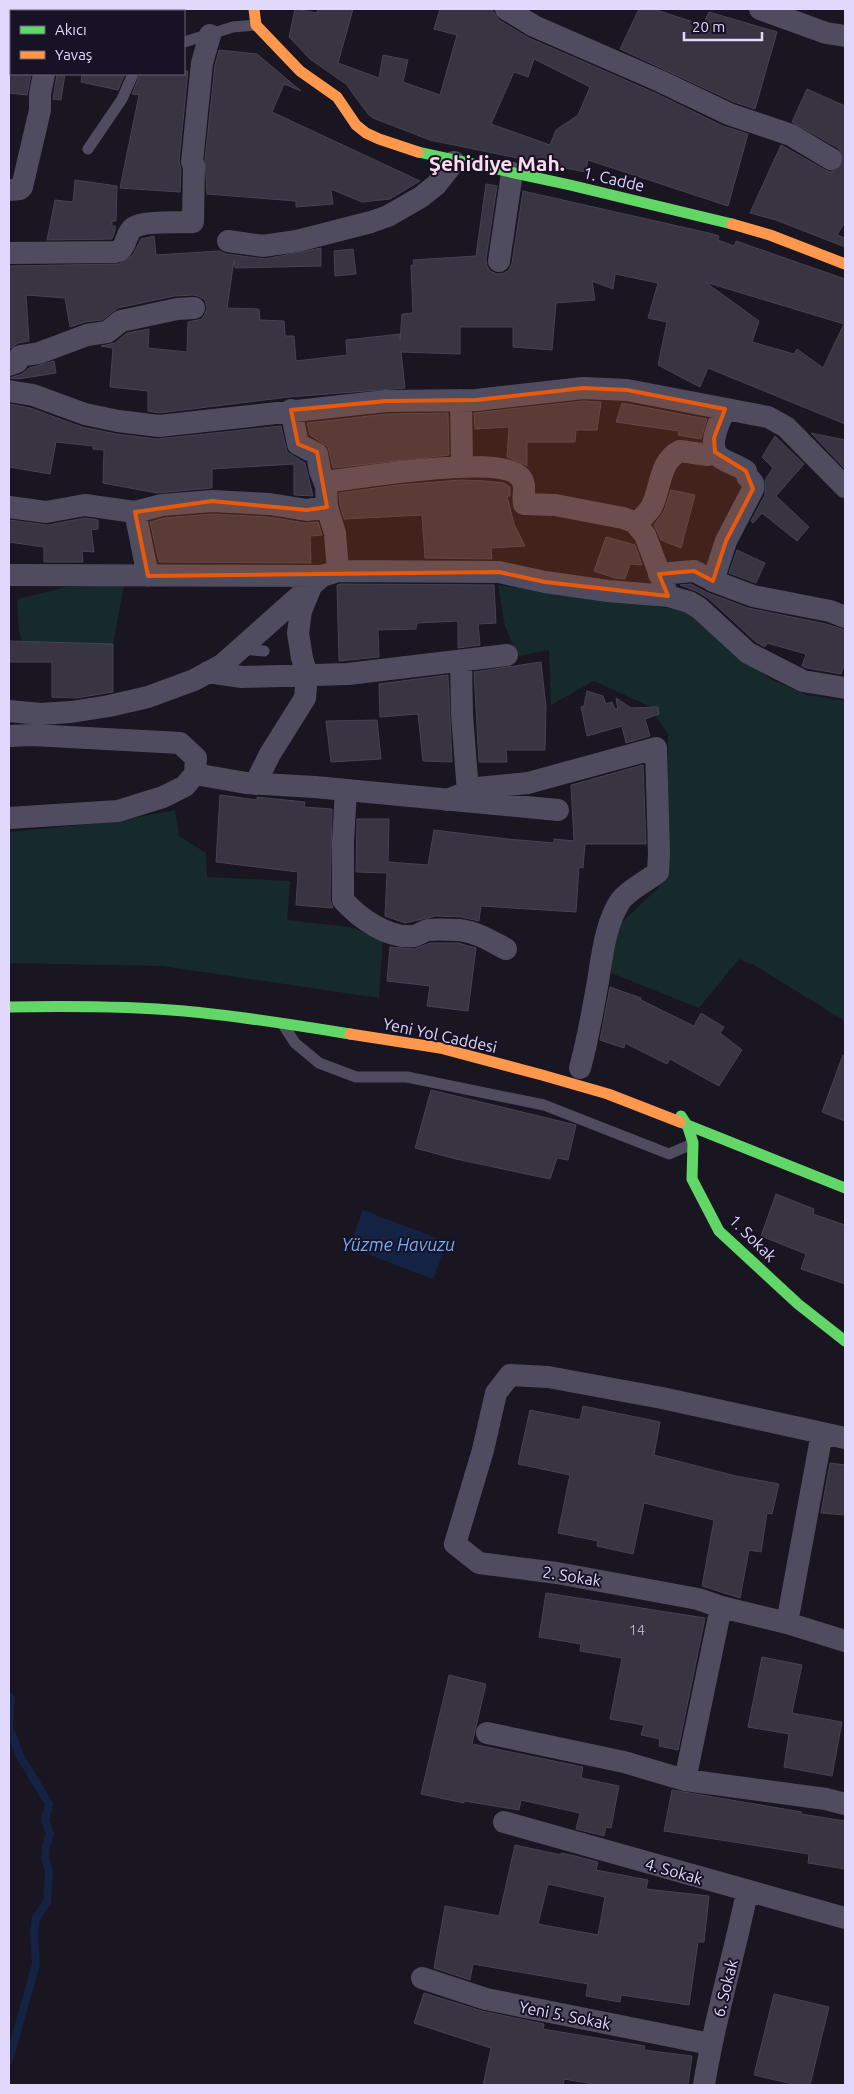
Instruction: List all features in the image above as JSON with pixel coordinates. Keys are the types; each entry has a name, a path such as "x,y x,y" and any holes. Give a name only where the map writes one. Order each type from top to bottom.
{"main road":[{"path":"254,9 256,25"},
{"name":"1. Cadde","path":"256,25 300,70 337,97 356,125 366,133 379,139 426,156 512,173 717,219 770,235 845,264"},
{"name":"Yeni Yol Caddesi","path":"9,1007 137,1008 183,1011 281,1022 440,1048 542,1074 608,1094 845,1188"},
{"name":"1. Sokak","path":"680,1105 693,1143 692,1179 719,1230 798,1304 845,1341"}],"street":[{"path":"506,9 534,26 660,81 729,114 791,135 831,159"},
{"path":"760,9 806,17 826,33 845,36"},
{"path":"9,253 121,251 129,233 134,227 143,224 193,222 195,191 194,164 192,162 202,63 210,35"},
{"path":"9,190 20,189 22,186 40,110 40,94 44,75"},
{"path":"228,241 262,246 297,241 371,222 388,216 421,197 436,185 454,162"},
{"path":"500,261 512,173"},
{"path":"9,365 17,362 20,356 39,353 87,335 107,332 121,321 177,309 194,308"},
{"path":"9,391 33,395 85,414 118,421 159,426 386,401 461,400 583,388 627,390 768,417 786,427 845,487"},
{"path":"461,400 462,466"},
{"path":"713,581 726,541 753,489 753,483 747,476 746,471 736,464 720,458 715,452 714,438 725,409"},
{"path":"255,784 270,754 305,698 307,676 298,632 301,612 324,577 335,533 327,508 325,482 320,471 317,454 298,444 292,410"},
{"path":"636,524 651,508 661,476 670,457 680,451 708,455 715,452"},
{"path":"325,482 462,466 500,469 516,473 522,479 524,486 524,504 555,505 623,518 636,524 645,535 668,596"},
{"path":"9,506 46,512 85,505 135,512 162,505 212,501 270,504 307,510 327,508"},
{"path":"135,512 148,576"},
{"path":"659,574 694,571 713,581 753,596 830,611 845,617"},
{"path":"9,575 324,577 499,572 545,582 608,591 668,596 689,602 699,608 748,653 803,682 845,688"},
{"path":"9,711 40,714 72,712 109,706 148,697 194,680 222,664 324,577"},
{"path":"208,672 242,677 348,674 507,655"},
{"path":"461,661 462,715 468,792"},
{"path":"9,736 32,735 180,743 196,758 195,774 185,786 163,797 118,810 9,818"},
{"path":"447,800 478,788 528,783 656,748 658,872 632,889 621,901 614,916 604,943 586,1047 580,1068"},
{"path":"195,774 255,784 346,790 558,810"},
{"path":"346,790 342,842 343,900 351,909 376,927 391,933 414,936 426,931 460,930 483,937 506,949"},
{"name":"2. Sokak","path":"822,1433 662,1398 548,1377 510,1374 496,1392 483,1450 454,1544 479,1562 557,1573 698,1599 721,1608 787,1623 845,1641"},
{"path":"787,1623 822,1433 845,1438"},
{"path":"685,1780 721,1608"},
{"path":"487,1733 624,1762 685,1780 826,1799 845,1804"},
{"name":"4. Sokak","path":"504,1822 747,1892 845,1918"},
{"name":"6. Sokak","path":"704,2085 710,2044 747,1892"},
{"name":"Yeni 5. Sokak","path":"422,1978 486,1999 710,2044"}],"lane":[{"path":"185,42 233,27 256,25"},
{"path":"88,149 122,99 133,75"},
{"path":"239,649 264,651"},
{"path":"281,1022 295,1043 319,1063 356,1077 407,1077 544,1105 669,1154 693,1143"}],"highlighted area":[{"path":"583,388 627,390 725,409 714,438 715,452 746,471 753,489 726,541 713,581 694,571 659,574 668,596 545,582 499,572 148,576 135,512 212,501 307,510 327,507 317,452 298,444 291,410 386,401 476,400"}],"green space":[{"path":"124,585 113,644 22,641 19,631 17,599 67,587"},
{"path":"498,585 689,611 730,649 772,680 807,695 845,701 845,1021 754,965 739,959 699,1008 609,972 617,927 659,887 667,870 668,734 649,706 594,681 551,705 549,650 518,656 505,626"},
{"path":"175,810 179,836 206,853 207,877 290,881 287,920 349,927 383,939 379,998 162,966 9,963 9,832 111,822"}],"water":[{"name":"Yüzme Havuzu","path":"363,1210 447,1242 433,1279 349,1247"}],"building":[{"path":"295,9 317,13 318,9 353,9 338,63 379,78 383,55 408,60 403,82 440,95 457,35 434,29 440,9 488,9 493,11 499,20 529,38 655,93 723,126 748,134 728,206 588,160 585,172 430,140 373,118 346,84 310,59 289,37","holes":["534,59 590,87 578,115 556,130 550,145 491,124 514,72 528,77"]},
{"path":"639,9 653,9 703,25 709,12 777,32 755,109 734,102 620,49"},
{"path":"219,50 257,54 301,91 284,84 272,112 420,181 390,199 362,202 331,189 333,204 296,207 296,201 207,194 205,159 215,65"},
{"path":"185,71 188,71 179,161 181,169 180,192 120,188 139,95 132,94 140,75 185,75"},
{"path":"9,74 31,75 27,95 9,93"},
{"path":"57,75 65,75 61,100 53,99"},
{"path":"82,75 125,75 118,90 81,82"},
{"path":"807,89 845,106 845,222 837,235 845,238 845,247 776,220 750,213 781,145 830,172 837,171 842,165 844,160 843,153 838,148 792,122"},
{"path":"75,180 117,186 116,221 112,221 115,231 112,239 47,240 55,200 73,202"},
{"path":"486,184 497,186 486,259 490,271 497,274 509,270 512,263 523,191 713,234 719,236 718,240 734,246 736,241 845,279 845,424 708,368 700,387 658,365 667,322 648,318 658,283 615,274 613,289 592,281 595,300 556,303 552,350 513,347 513,327 460,327 460,354 401,352 405,388 289,397 159,413 148,411 148,391 110,387 113,348 101,346 115,343 127,333 149,329 148,348 187,352 188,322 202,319 207,308 205,300 194,295 174,296 118,308 102,320 85,322 70,327 65,298 26,295 29,341 18,343 9,349 9,266 119,264 133,255 141,239 154,236 156,255 219,251 226,254 265,259 321,248 321,266 235,268 234,260 227,308 259,309 260,320 284,321 285,336 294,336 296,361 347,355 346,340 400,334 400,341 402,314 413,313 411,265 414,265 413,260 476,256","holes":["705,282 844,324 823,368 797,349 794,354 752,342 759,321"]},
{"path":"353,249 356,274 335,276 334,251"},
{"path":"54,361 56,373 18,379 9,378 22,374 29,368"},
{"path":"583,401 601,402 597,430 576,430 575,442 527,442 527,466 507,457 509,427 475,429 474,413"},
{"path":"622,403 707,419 701,439 678,435 679,431 616,422"},
{"path":"9,404 30,408 82,427 116,434 157,439 281,426 287,452 305,463 313,496 294,495 294,464 212,469 212,488 157,493 103,483 104,450 93,449 93,446 56,442 50,474 9,467"},
{"path":"448,413 449,455 333,468 328,447 310,435 307,423 387,414"},
{"path":"811,433 845,440 845,469"},
{"path":"775,436 804,464 776,496 809,527 797,541 762,513 753,523 751,521 765,495 765,480 773,468 762,457"},
{"path":"460,480 504,483 510,487 510,496 507,496 514,524 525,546 491,548 492,559 425,558 422,515 344,519 340,505 339,493 398,485"},
{"path":"671,490 695,495 681,548 661,540 654,525 664,511"},
{"path":"212,514 269,517 305,523 318,522 322,535 310,536 311,563 159,562 150,522 164,518"},
{"path":"85,518 98,520 98,529 91,530 94,552 82,551 83,562 44,562 44,547 9,542 9,520 48,525"},
{"path":"606,537 635,545 642,565 630,564 625,579 615,578 594,571"},
{"path":"737,550 765,563 756,583 729,573"},
{"path":"691,584 708,593 748,608 826,624 845,630 845,662 841,674 802,666 806,654 767,643 765,647 756,642 708,598 680,585"},
{"path":"337,585 494,585 496,623 478,624 480,645 458,648 458,621 417,623 416,629 378,630 379,657 339,661"},
{"path":"9,641 113,644 113,692 76,698 52,697 52,662 9,662"},
{"path":"541,662 546,707 545,750 506,750 507,762 479,762 474,672"},
{"path":"448,675 452,762 423,761 418,714 380,717 379,684"},
{"path":"587,691 603,696 606,704 612,702 615,709 618,709 616,698 631,708 658,707 659,714 645,719 650,736 626,743 622,726 587,736 581,707 584,706"},
{"path":"377,720 381,759 331,762 326,721"},
{"path":"643,765 646,844 585,844 583,868 579,867 576,912 481,906 479,921 461,917 436,916 405,923 385,916 387,873 356,872 357,819 389,819 388,862 428,865 434,830 554,843 554,839 574,841 571,785"},
{"path":"220,795 257,800 257,797 305,802 304,807 332,809 330,900 333,908 296,905 298,872 216,862"},
{"path":"430,943 458,943 476,948 468,1011 427,1006 430,986 387,981 390,947 414,949"},
{"path":"610,987 641,998 641,1000 694,1026 701,1013 724,1027 720,1033 742,1050 719,1086 670,1059 667,1064 625,1043 624,1048 600,1040"},
{"path":"843,1055 845,1055 845,1121 822,1112"},
{"path":"431,1090 576,1125 568,1160 557,1158 550,1179 456,1159 415,1148"},
{"path":"776,1194 814,1209 813,1214 845,1225 845,1284 801,1269 806,1254 761,1236"},
{"path":"583,1406 660,1422 654,1455 736,1476 779,1484 772,1514 767,1513 761,1552 749,1550 740,1598 702,1586 714,1520 644,1503 633,1554 597,1546 598,1541 558,1533 570,1475 518,1464 530,1410 580,1420"},
{"path":"830,1463 845,1465 845,1515 821,1513"},
{"path":"546,1593 705,1618 678,1750 659,1746 660,1739 641,1735 644,1725 610,1719 622,1658 580,1651 581,1644 539,1637"},
{"path":"762,1657 802,1665 792,1713 842,1722 832,1776 784,1767 789,1734 748,1727"},
{"path":"449,1675 486,1684 472,1744 583,1767 581,1778 619,1786 611,1828 606,1827 604,1836 576,1829 580,1813 521,1800 519,1810 464,1801 464,1803 421,1794"},
{"path":"672,1790 845,1821 845,1869 808,1863 809,1854 664,1831"},
{"path":"515,1845 598,1862 596,1870 648,1880 646,1889 709,1896 704,1942 698,1942 689,2005 621,1995 620,2002 586,1996 588,1984 473,1964 470,1980 434,1968 445,1906 499,1916","holes":["548,1884 605,1897 598,1935 538,1924"]},
{"path":"424,1993 482,2011 544,2024 543,2029 645,2046 644,2050 692,2056 688,2085 599,2085 564,2079 563,2085 483,2085 491,2048 414,2023"},
{"path":"774,1994 829,2007 810,2085 797,2085 754,2075"}],"waterway":[{"path":"9,1696 11,1699 9,1727 20,1756 49,1804 45,1820 50,1834 46,1846 45,1859 49,1871 47,1902 36,1918 34,1933 36,1964 9,2060"}],"tunnel":[{"path":"831,159 845,164"}],"traffic: fast":[{"path":"418,152 570,185 732,224"},
{"path":"9,1007 53,1006 184,1011 247,1018 350,1034"},
{"path":"681,1116 688,1127 693,1143 692,1179 719,1231 798,1304 845,1341"},
{"path":"680,1122 845,1188"}],"traffic: slow":[{"path":"254,9 256,25 300,71 337,97 356,125 366,133 379,139 418,152"},
{"path":"732,224 770,235 845,264"},
{"path":"350,1034 440,1048 542,1075 608,1094 680,1122"}],"district":[{"name":"Şehidiye Mah.","path":"497,163"}]}
